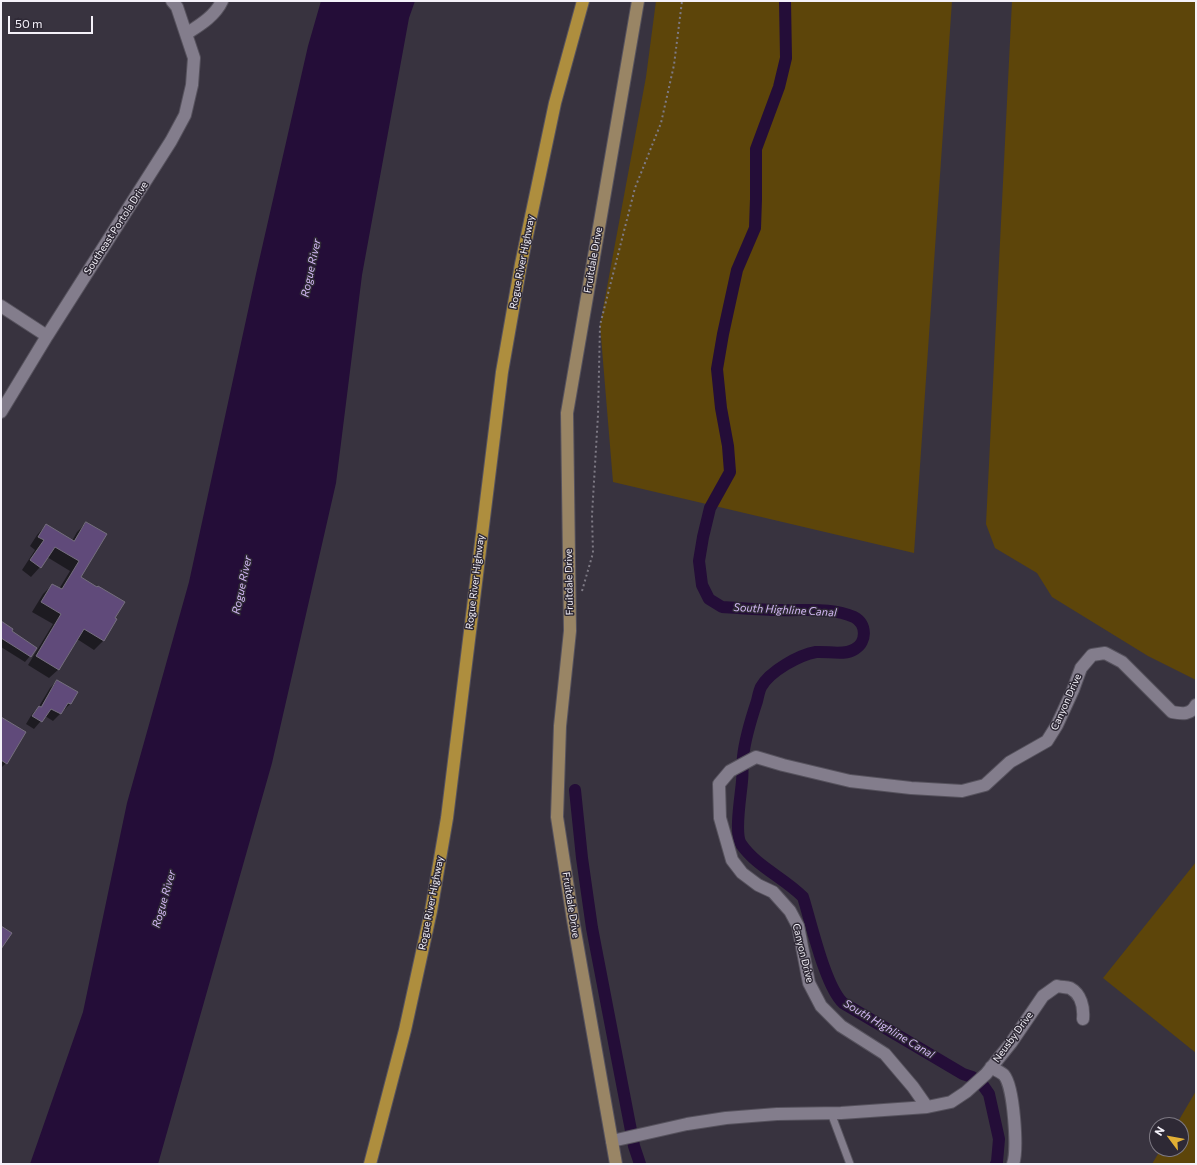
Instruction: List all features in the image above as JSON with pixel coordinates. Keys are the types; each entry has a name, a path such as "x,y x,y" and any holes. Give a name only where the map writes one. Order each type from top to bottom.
{"main road":[{"name":"Rogue River Highway","path":"370,1164 405,1030 431,911 448,811 502,372 521,264 555,103 583,1"}],"street":[{"name":"Southeast Portola Drive","path":"1,412 47,336 171,141 185,115 192,85 194,58 177,7 172,1"},
{"path":"186,34 205,21 218,9 222,1"},
{"name":"Fruitdale Drive","path":"616,1164 573,920 557,817 560,726 570,630 567,413 638,1"},
{"path":"1,306 47,336"},
{"name":"Canyon Drive","path":"926,1107 913,1087 885,1054 841,1026 821,1006 809,983 798,926 790,911 773,892 758,885 742,873 732,860 720,818 720,784 730,771 756,756 783,765 850,781 911,788 962,791 985,784 1010,762 1047,741 1058,725 1081,668 1092,655 1105,653 1122,662 1172,712 1184,714 1194,709 1196,705"},
{"name":"Neusby Drive","path":"926,1107 951,1102 966,1092 991,1067 1011,1043 1043,996 1057,986 1069,988 1079,997 1084,1010 1083,1019"},
{"path":"991,1067 1004,1075 1010,1088 1013,1103 1015,1153 1013,1164"},
{"path":"612,1141 687,1124 726,1118 926,1107"}],"lane":[{"path":"831,1113 850,1164"}],"path":[{"path":"580,595 593,553 592,515 598,415 600,325 635,188 661,123 674,66 682,1"}],"shaded area":[{"path":"656,1 952,1 914,553 613,482 600,325 646,77"},
{"path":"1012,1 1196,1 1196,680 1148,656 1052,597 1037,573 995,548 986,524"},
{"path":"1196,862 1196,1053 1103,978"},
{"path":"1196,1091 1196,1164 1152,1164 1156,1157 1189,1157 1189,1117 1181,1117"}],"water":[{"name":"Rogue River","path":"321,1 415,1 409,18 362,275 336,483 272,763 158,1164 30,1164 83,1012 127,803 189,582 256,274 308,46"}],"building":[{"path":"86,522 107,534 81,577 125,602 115,618 117,619 104,641 84,629 59,670 36,656 61,614 41,602 52,584 62,589 79,561 55,547 41,568 30,560 44,540 38,537 46,524 74,541"},
{"path":"1,621 13,629 12,631 37,648 31,657 1,638"},
{"path":"57,680 78,692 71,704 68,703 61,714 51,709 42,722 32,716 39,706 41,707"},
{"path":"1,717 26,732 7,764 1,760"},
{"path":"1,926 12,933 1,949"}],"waterway":[{"name":"South Highline Canal","path":"785,1 786,58 779,87 756,149 755,228 737,270 717,369 721,408 728,446 730,472 710,508 699,561 702,585 709,599 722,607 837,612 854,617 858,620 864,633 862,642 855,649 841,653 816,652 802,656 771,675 761,687 748,729 744,750 739,804 739,839 747,852 762,866 803,897 814,937 830,983 836,995 843,1003 982,1084 989,1094 999,1139 996,1164"},
{"path":"575,790 582,858 592,928 634,1146 640,1164"}]}
